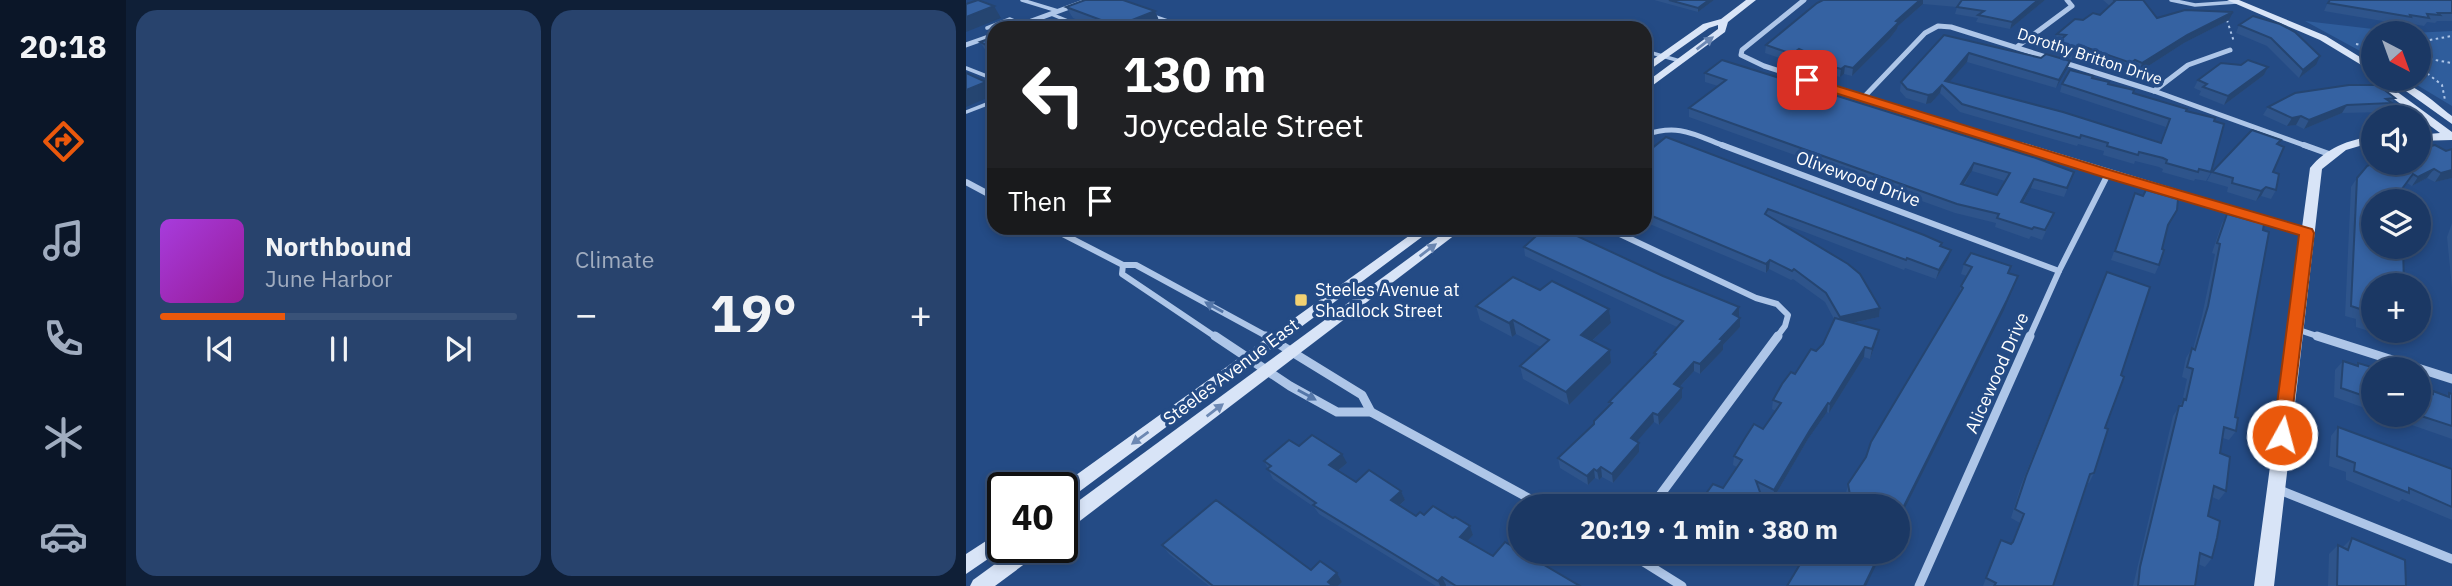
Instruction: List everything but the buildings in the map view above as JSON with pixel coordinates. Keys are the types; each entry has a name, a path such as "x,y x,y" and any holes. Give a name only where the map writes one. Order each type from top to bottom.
{"main road":[{"path":"1652,65 1706,26 1724,21 1752,0"},
{"path":"2234,4 2323,38 2361,62"},
{"path":"1652,83 1722,30 1724,21"},
{"path":"2390,91 2438,125 2452,131"},
{"path":"2411,91 2452,131"},
{"path":"2431,125 2438,125"},
{"path":"2431,135 2452,131"},
{"path":"2264,586 2316,168 2329,154 2361,141"},
{"name":"Steeles Avenue East","path":"1078,483 1418,235"},
{"name":"Steeles Avenue East","path":"1078,512 1449,235"},
{"path":"966,565 987,550"},
{"path":"980,586 1011,563"}],"street":[{"path":"1032,21 1088,0"},
{"path":"1804,0 1742,50 1741,55 1765,66 1863,98 2307,233"},
{"path":"2018,46 2072,6 2067,0"},
{"name":"Dorothy Britton Drive","path":"1863,98 1925,33 1938,26 1971,32 2018,46 2154,91 2329,154"},
{"path":"966,45 987,37"},
{"path":"2154,91 2188,65 2230,50"},
{"name":"Olivewood Drive","path":"1652,133 1665,128 1682,130 2059,271"},
{"name":"Alicewood Drive","path":"1919,586 2059,271 2108,174"},
{"path":"966,182 987,193"},
{"path":"1065,235 1123,265 1136,265 1274,340 1362,395 1371,412"},
{"path":"1622,235 1756,298 1777,304 1788,315 1785,326 1661,494"},
{"path":"1123,265 1122,274 1269,369 1290,386 1337,412 1371,412 1521,494"},
{"path":"2295,329 2452,379"},
{"path":"2276,488 2452,559"},
{"path":"1647,564 1682,586"}],"lane":[{"path":"1022,0 1034,5 1045,2 1058,11"},
{"path":"2171,0 2195,5 2234,4"},
{"path":"1144,13 1167,21"},
{"path":"1051,14 1068,21"},
{"path":"1652,53 1680,61"},
{"path":"966,68 987,76"},
{"path":"966,112 987,104"}],"path":[{"path":"2230,50 2235,39 2225,21 2234,4"},
{"path":"2431,40 2452,36"},
{"path":"2431,59 2452,63"},
{"path":"2431,77 2444,88 2445,105"}],"shaded area":[{"path":"2305,21 2361,28 2361,51"},
{"path":"2452,31 2452,106 2427,91 2431,91 2431,32"}],"place":[{"name":"Steeles Avenue at Shadlock Street","path":"1301,300"}],"route":[{"path":"1807,80 2307,233 2282,435"}]}
